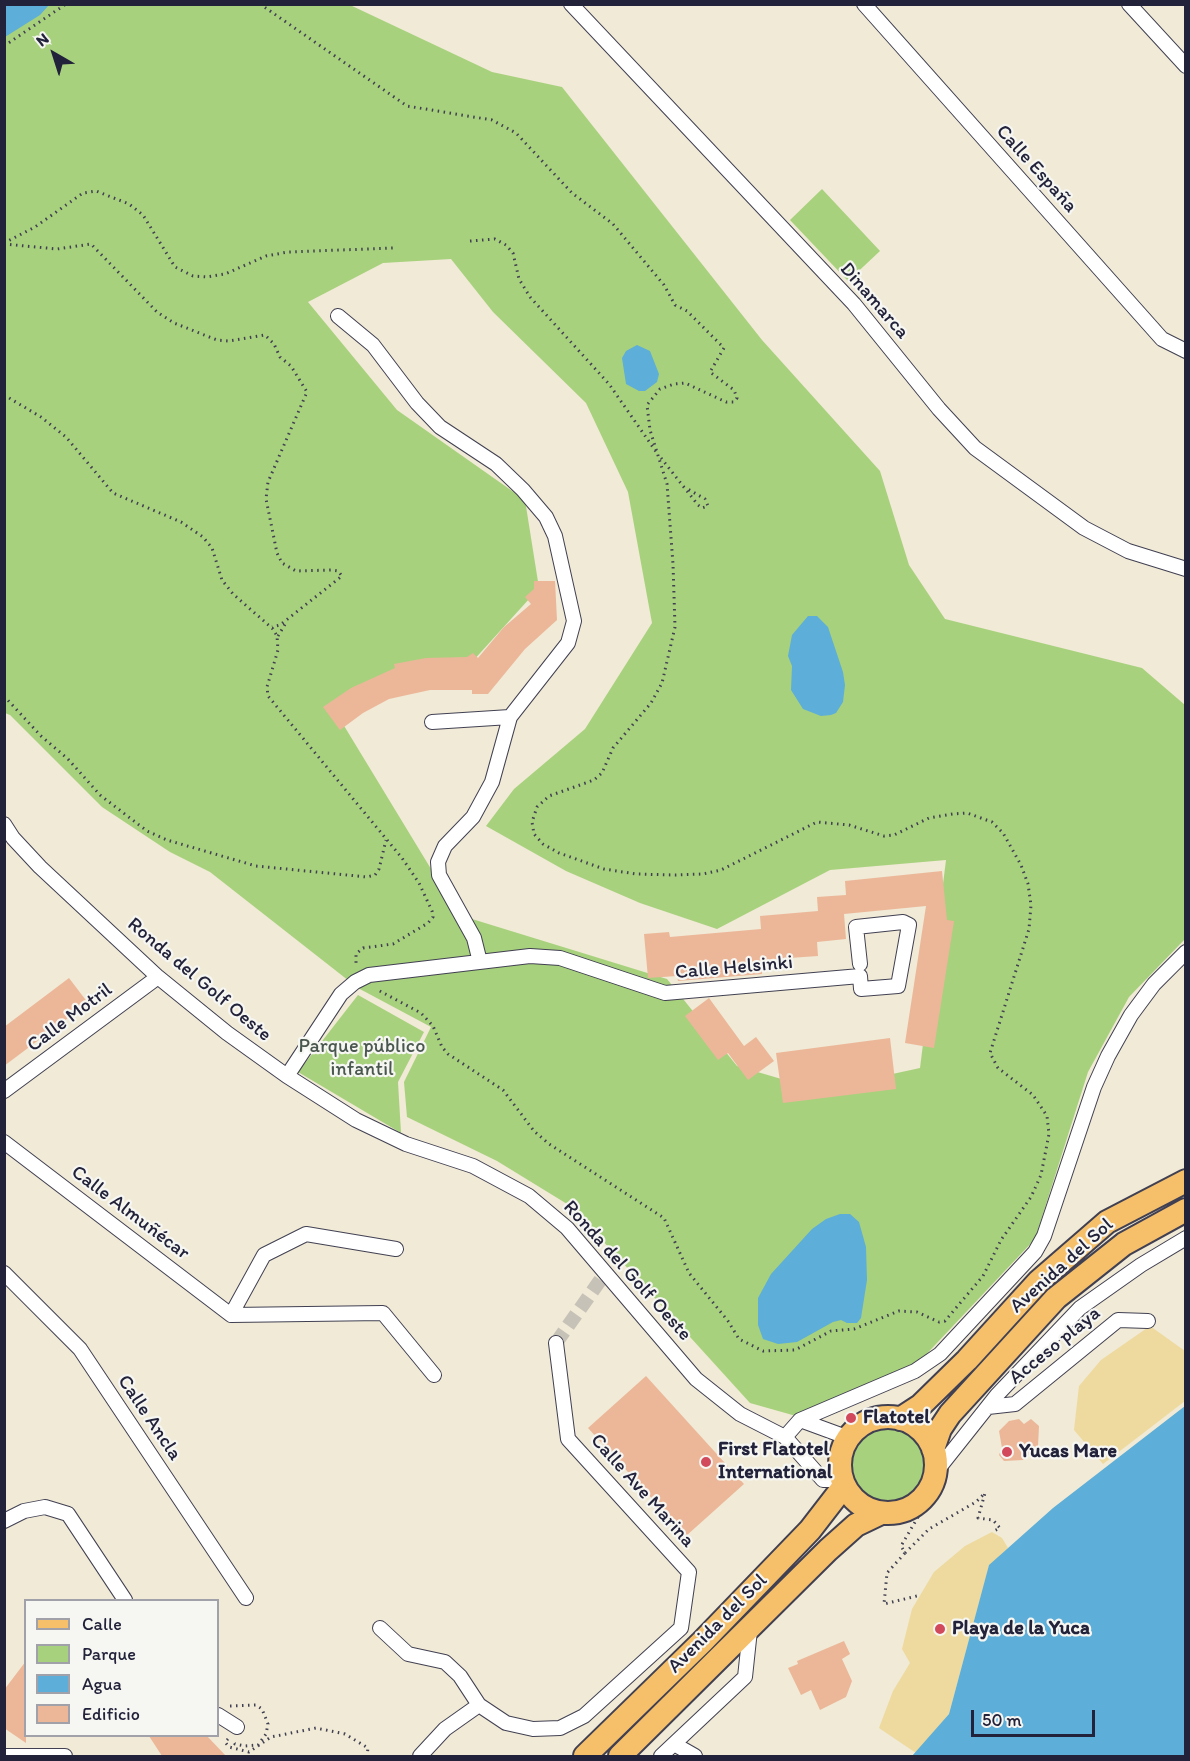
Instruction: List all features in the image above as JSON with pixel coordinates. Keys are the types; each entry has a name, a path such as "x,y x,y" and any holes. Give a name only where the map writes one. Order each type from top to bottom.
{"main road":[{"name":"Avenida del Sol","path":"900,1419 920,1406 967,1360 1039,1281 1107,1222 1185,1181"},
{"name":"Avenida del Sol","path":"933,1449 940,1429 950,1414 1056,1298 1124,1244 1185,1210"},
{"path":"877,1419 900,1419 920,1430 933,1449 935,1473 914,1512 881,1513 866,1508 853,1498 843,1483 841,1459 849,1438 856,1429 877,1419"},
{"name":"Avenida del Sol","path":"585,1756 702,1642 810,1530 843,1483"},
{"name":"Avenida del Sol","path":"620,1756 750,1630 828,1550 856,1525 881,1513"}],"street":[{"name":"Dinamarca","path":"571,4 854,304 939,410 975,448 1084,528 1128,551 1185,569"},
{"name":"Calle España","path":"864,4 1162,339 1185,351"},
{"path":"1128,4 1185,66"},
{"path":"338,316 374,345 417,403 440,427 496,464 546,517 555,536 574,621 568,643 510,717 492,782 473,817 445,846 438,862 438,875 474,938 480,962"},
{"path":"432,722 510,717"},
{"name":"Ronda del Golf Oeste","path":"4,824 13,838 40,867 158,976 227,1033 287,1076 366,1125 406,1144 473,1166 529,1196 567,1228 696,1379 740,1414 784,1437 823,1480 843,1483"},
{"name":"Calle Helsinki","path":"287,1076 341,994 355,982 369,975 530,956 560,958 664,993 860,976 861,989 898,986 909,926 903,922 856,927 860,964"},
{"path":"784,1437 800,1420 915,1371 940,1354 1035,1252 1044,1236 1094,1087 1108,1056 1131,1015 1154,984 1185,952"},
{"name":"Calle Motril","path":"4,1091 158,976"},
{"name":"Calle Almuñécar","path":"4,1142 231,1314"},
{"path":"396,1249 306,1234 264,1255 231,1314 383,1313 434,1375"},
{"path":"935,1473 988,1407 1080,1308 1141,1265 1185,1238"},
{"name":"Calle Ancla","path":"4,1273 80,1349 246,1598"},
{"name":"Acceso playa","path":"988,1407 1015,1404 1118,1320 1148,1321"},
{"name":"Calle Ave Marina","path":"556,1343 568,1439 688,1572 681,1628"},
{"path":"800,1420 849,1438"},
{"path":"4,1521 24,1511 45,1507 68,1514 124,1599"},
{"path":"380,1628 408,1654 445,1662 460,1676 479,1705 506,1723 533,1729 560,1728 584,1716 681,1628 702,1642"},
{"path":"661,1756 745,1677 750,1630"},
{"path":"420,1756 445,1729 479,1705"},
{"path":"219,1716 234,1732"},
{"path":"674,1744 695,1756"},
{"path":"5,1756 65,1756"}],"path":[{"path":"4,46 66,4"},
{"path":"260,4 407,106 473,115 492,120 516,133 572,193 613,224 664,285 675,305 687,311 722,345 724,350 710,372 734,390 736,398 732,404 686,383 660,389 647,405 646,415 667,484 675,600 675,627 662,683 651,703 613,748 602,773 594,780 549,796 537,807 532,822 534,834 543,844 559,853 604,869 636,874 675,875 703,874 721,870 817,822 826,821 849,825 884,836 894,835 929,818 952,814 968,813 992,822 1003,833 1021,865 1028,884 1031,905 1029,929 990,1053 998,1068 1033,1095 1047,1116 1049,1134 1045,1157 1031,1197 1001,1240 983,1276 945,1321 939,1322 917,1312 899,1311 854,1329 831,1331 795,1350 763,1351 739,1339 728,1321 689,1273 664,1218 549,1144 534,1131 503,1090 448,1054 442,1047 433,1026 421,1013 371,985"},
{"path":"4,244 35,227 82,193 96,191 129,204 143,215 175,267 193,276 207,277 225,274 266,256 288,252 393,248"},
{"path":"470,241 495,239 506,245 513,253 519,279 530,297 609,384 660,457 698,505 702,508 708,506 705,499 686,488"},
{"path":"4,244 57,249 91,244 157,312 174,323 217,340 229,341 257,334 270,338 280,357 291,366 307,392 268,482 266,499 279,559 296,571 332,570 338,571 342,576 280,625 270,627"},
{"path":"4,395 41,417 66,437 78,449 104,486 113,493 181,522 203,537 212,548 222,580 233,594 270,627 277,641"},
{"path":"292,615 277,641 276,661 267,687 268,696 419,883 429,901 433,917 428,923 393,944 363,948 356,954 355,962 359,973"},
{"path":"4,696 41,736 68,759 100,795 147,831 167,840 256,866 367,877 375,875 379,869 386,840"},
{"path":"921,1595 884,1604 887,1573 929,1529 976,1502 985,1493 978,1518 993,1520 1000,1528 992,1532"},
{"path":"905,1553 901,1546 914,1512"},
{"path":"234,1732 225,1742 229,1747 249,1752 271,1737 316,1728 345,1734 368,1748 367,1756"}],"green space":[{"path":"5,5 350,5 492,72 562,87 762,340 880,471 909,565 945,619 1142,668 1185,705 1185,939 1129,997 1088,1072 1035,1239 919,1362 796,1416 750,1403 572,1207 497,1161 407,1117 404,1082 431,1027 358,988 210,872 170,852 102,807 10,715 5,713","holes":["451,259 493,312 586,403 628,492 652,623 585,729 514,789 486,826 566,871 640,903 717,929 830,870 946,860 920,1068 819,1090 737,1066 667,979 459,915 332,706 472,662 539,588 525,500 397,410 308,302 383,263"]},
{"path":"822,189 880,251 848,281 790,220"},
{"name":"Parque público infantil","path":"358,995 424,1032 398,1082 401,1133 298,1072"},
{"path":"888,1427 909,1433 919,1443 925,1464 919,1485 909,1495 888,1501 867,1495 857,1485 851,1464 857,1443 867,1433"}],"sand":[{"path":"1150,1326 1185,1351 1185,1401 1103,1464 1074,1430 1079,1386 1101,1360"},
{"name":"Playa de la Yuca","path":"992,1532 1002,1538 1008,1548 989,1566 949,1714 916,1753 879,1728 893,1691 910,1663 902,1649 912,1609 934,1572 965,1546"}],"water":[{"path":"5,4 49,5 40,15 5,37"},
{"path":"637,345 650,351 659,374 657,382 645,391 639,391 626,384 622,358 626,351"},
{"path":"808,616 817,616 828,627 843,672 845,685 843,702 836,713 831,715 821,716 803,709 791,690 792,666 788,656 792,635"},
{"path":"840,1214 850,1214 859,1222 866,1247 867,1280 861,1318 857,1323 847,1323 841,1320 833,1322 797,1342 778,1344 763,1339 758,1325 758,1298 771,1274 812,1229 826,1219"},
{"path":"1185,1406 1185,1756 912,1756 949,1714 989,1565 1053,1508"}],"building":[{"path":"534,581 555,581 557,620 525,649 488,694 472,694 472,690 430,690 389,699 363,713 340,730 323,707 351,688 395,668 394,664 426,658 467,657 473,653 478,658 504,627 531,604 525,597 534,589"},
{"path":"942,871 947,920 954,921 934,1048 905,1043 926,906 844,914 846,939 817,942 818,956 761,960 762,974 678,981 677,976 648,978 644,934 669,932 670,937 761,929 760,916 818,911 817,897 846,895 845,881"},
{"path":"69,978 88,1003 4,1066 4,1027"},
{"path":"709,998 744,1046 756,1037 774,1061 748,1080 728,1053 718,1060 685,1016"},
{"path":"890,1038 896,1089 783,1103 776,1053"},
{"path":"646,1376 744,1484 686,1536 588,1428"},
{"path":"1019,1419 1024,1424 1031,1419 1039,1426 1038,1446 1023,1460 1004,1461 999,1455 1002,1448 999,1431 1009,1421"},
{"path":"844,1641 850,1654 842,1659 852,1681 846,1697 820,1710 811,1690 801,1695 788,1668 798,1664 797,1661"},
{"path":"24,1664 24,1737 26,1737 26,1743 4,1728 4,1690"},
{"path":"150,1737 208,1737 226,1756 162,1756"}],"tunnel":[{"path":"556,1343 606,1272"}],"place":[{"name":"Flatotel","path":"851,1418"},
{"name":"Yucas Mare","path":"1007,1452"},
{"name":"First Flatotel International","path":"706,1462"},
{"name":"Playa de la Yuca","path":"940,1629"}]}
